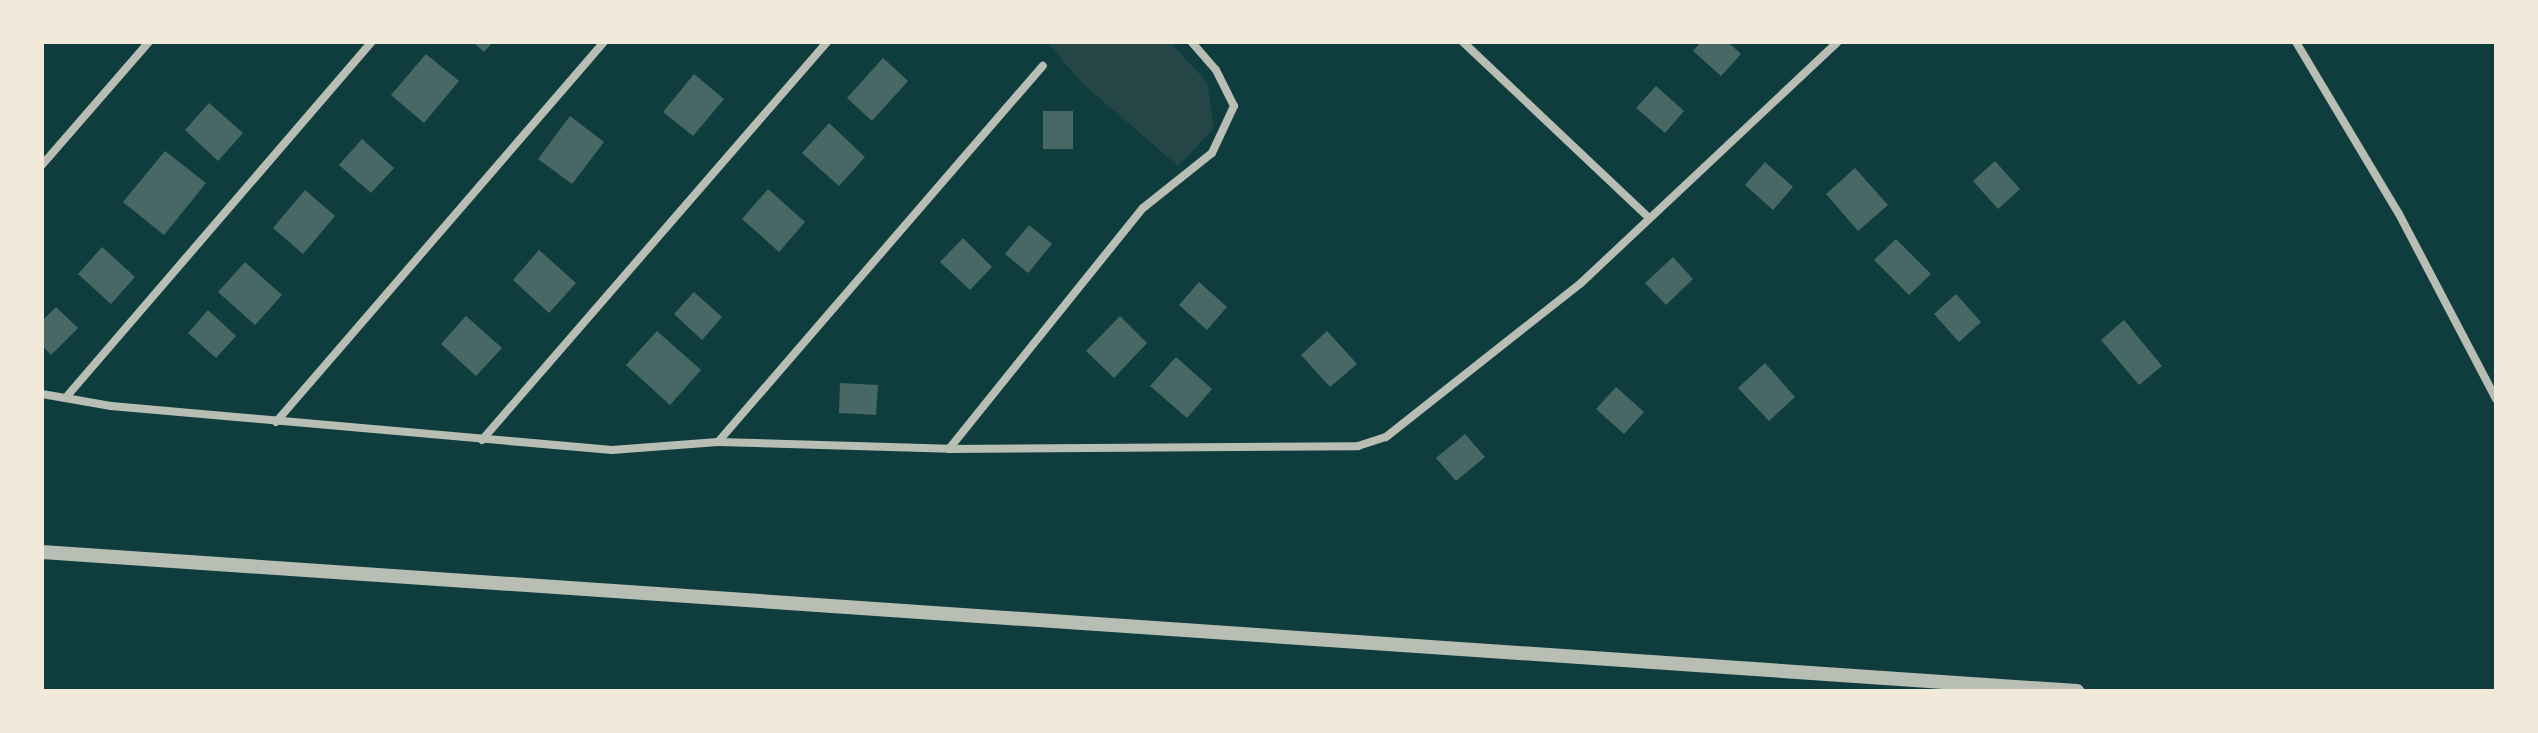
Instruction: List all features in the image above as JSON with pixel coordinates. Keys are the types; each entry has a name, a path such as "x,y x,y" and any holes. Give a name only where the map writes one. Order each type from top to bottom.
{"street":[{"path":"42,165 149,42"},
{"path":"68,395 372,42"},
{"path":"276,422 604,42"},
{"path":"482,440 827,42"},
{"path":"949,449 1143,208 1212,153 1234,106 1216,70 1192,42"},
{"path":"1463,42 1649,218"},
{"path":"42,394 68,395 111,406 612,450 718,442 949,449 1358,446 1386,437 1581,283 1838,42"},
{"path":"2296,42 2399,214 2496,399"},
{"path":"718,442 1043,66"},
{"path":"42,552 2077,691"}],"shaded area":[{"path":"1047,42 1170,42 1207,82 1214,128 1178,166 1082,83"}],"building":[{"path":"473,42 493,42 484,52"},
{"path":"1701,42 1728,42 1741,54 1721,76 1693,51"},
{"path":"426,54 459,81 424,123 391,95"},
{"path":"883,58 908,81 872,121 847,98"},
{"path":"694,74 724,99 693,136 663,112"},
{"path":"1656,86 1684,111 1665,133 1636,108"},
{"path":"209,103 243,133 218,161 185,130"},
{"path":"1043,111 1073,111 1073,149 1043,149"},
{"path":"570,116 604,142 572,184 538,159"},
{"path":"829,123 865,157 839,186 802,153"},
{"path":"362,139 394,168 371,193 339,165"},
{"path":"165,151 206,183 164,235 123,202"},
{"path":"1995,161 2020,189 1998,209 1973,181"},
{"path":"1765,162 1793,187 1773,210 1745,185"},
{"path":"1855,168 1888,205 1858,231 1826,194"},
{"path":"768,189 805,222 779,252 742,219"},
{"path":"305,190 335,216 303,254 273,228"},
{"path":"1029,225 1052,244 1028,273 1005,254"},
{"path":"963,238 992,267 970,290 940,262"},
{"path":"1896,239 1931,274 1909,295 1874,260"},
{"path":"102,247 135,277 111,304 78,274"},
{"path":"539,250 576,283 549,313 513,280"},
{"path":"1673,257 1693,279 1666,305 1645,283"},
{"path":"245,262 282,295 255,325 218,292"},
{"path":"1199,282 1227,307 1207,330 1179,305"},
{"path":"694,292 722,317 702,340 674,314"},
{"path":"1956,294 1981,322 1959,342 1934,314"},
{"path":"56,307 78,328 51,355 42,346 42,321"},
{"path":"208,310 236,336 216,358 188,333"},
{"path":"466,316 502,348 476,376 441,344"},
{"path":"1120,316 1147,343 1114,378 1086,351"},
{"path":"2124,320 2162,366 2139,385 2101,340"},
{"path":"657,331 701,370 670,405 626,365"},
{"path":"1327,331 1357,364 1330,387 1301,355"},
{"path":"1176,357 1212,389 1187,418 1150,386"},
{"path":"1765,363 1795,397 1769,421 1738,388"},
{"path":"840,383 878,385 876,415 839,413"},
{"path":"1616,387 1644,412 1624,434 1596,409"},
{"path":"1465,434 1485,457 1456,481 1436,458"}]}
